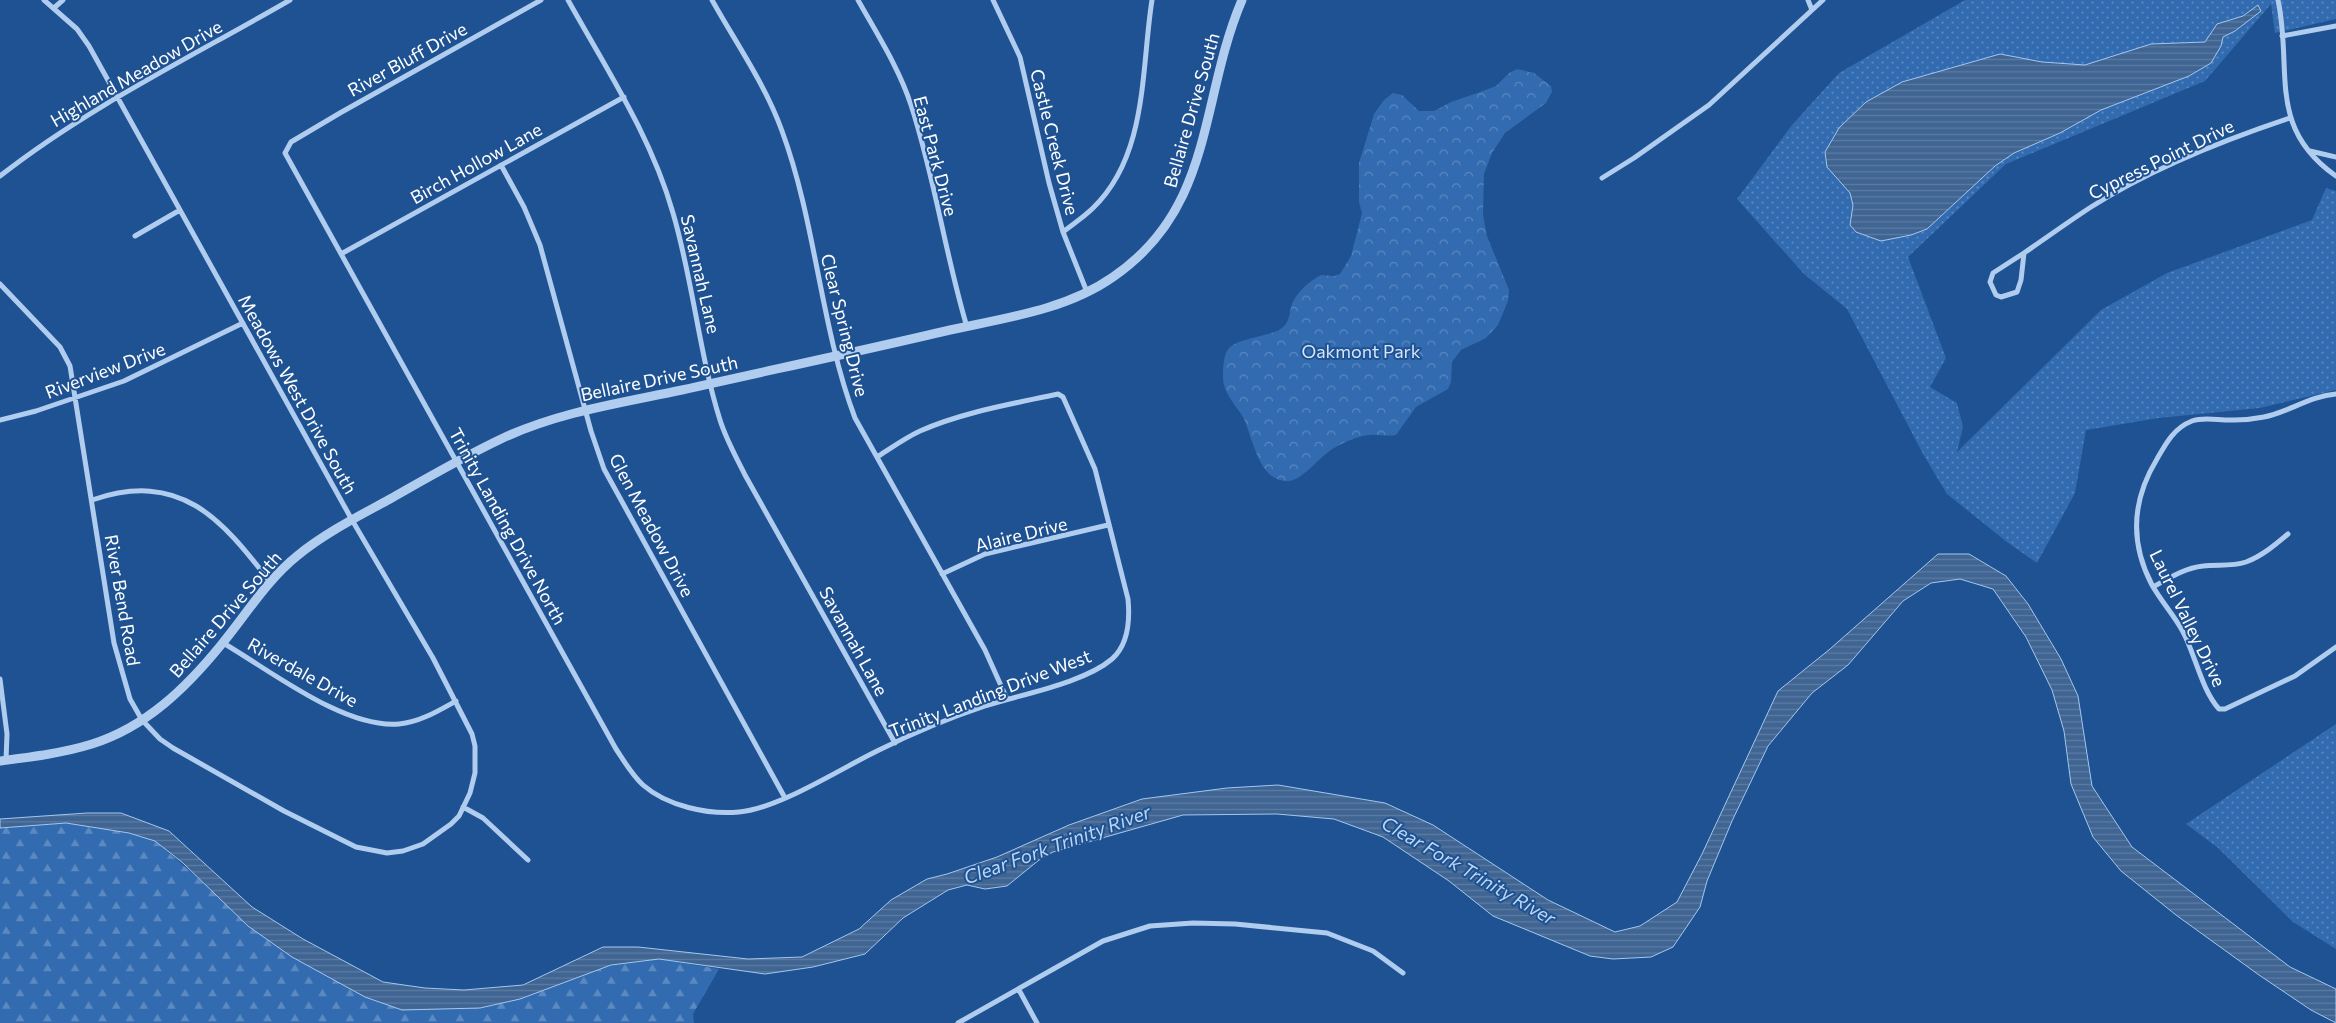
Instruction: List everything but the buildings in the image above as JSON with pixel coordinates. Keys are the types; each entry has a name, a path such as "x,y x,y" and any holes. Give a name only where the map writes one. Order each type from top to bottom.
{"street":[{"name":"Meadows West Drive South","path":"44,0 77,28 119,98 352,520 456,702 472,734 476,756 470,793 463,807"},
{"path":"55,8 63,0"},
{"name":"Highland Meadow Drive","path":"0,176 36,148 86,116 290,0"},
{"name":"River Bluff Drive","path":"288,145 340,113 541,0"},
{"name":"Savannah Lane","path":"568,0 624,97 652,151 673,211 722,426 745,475 894,743"},
{"name":"Clear Spring Drive","path":"712,0 772,108 782,130 797,179 842,384 855,418 985,650 1007,699"},
{"name":"East Park Drive","path":"858,0 896,70 910,104 924,150 954,281 967,327"},
{"name":"Castle Creek Drive","path":"993,0 1020,57 1049,183 1063,232 1087,292"},
{"path":"1063,232 1090,212 1104,196 1122,166 1130,145 1140,100 1152,0"},
{"path":"1808,0 1812,10"},
{"path":"1602,178 1634,158 1709,105 1823,0"},
{"path":"2278,0 2282,14 2284,85 2290,118 2297,134 2317,162 2336,176"},
{"name":"Bellaire Drive South","path":"3,761 76,748 96,742 142,720 176,695 223,643 250,605 295,557 352,520 456,462 504,438 541,423 586,410 837,356 1054,306 1111,279 1134,261 1152,242 1174,213 1191,178 1215,94 1220,67 1241,1"},
{"path":"2282,36 2336,26"},
{"name":"Birch Hollow Lane","path":"341,254 624,97"},
{"name":"Cypress Point Drive","path":"2024,253 2021,280 2017,292 2002,297 1996,295 1990,282 1993,273 2092,206 2149,176 2238,136 2290,118"},
{"name":"Trinity Landing Drive North","path":"288,145 286,157 616,749 634,776 644,786 679,805 713,812 755,810 785,798"},
{"path":"2310,151 2336,157"},
{"name":"Glen Meadow Drive","path":"501,165 524,208 540,245 604,470 785,798"},
{"path":"135,236 180,210"},
{"name":"River Bend Road","path":"0,284 66,356 76,397 114,643 123,680 130,699 142,720 173,748 284,811 356,847 387,853 403,851 440,833 459,816 463,807"},
{"name":"Riverview Drive","path":"0,420 36,411 124,381 243,323"},
{"path":"877,457 918,432 936,424 1058,394 1065,400 1096,469 1108,525"},
{"name":"Laurel Valley Drive","path":"2336,394 2307,400 2272,415 2250,419 2195,420 2184,424 2168,440 2148,474 2138,505 2139,548 2142,563 2153,587 2182,629 2214,703 2219,709 2226,709 2295,676 2336,647"},
{"path":"92,500 108,495 144,490 172,495 186,500 209,514 230,532 270,582"},
{"name":"Trinity Landing Drive West","path":"785,798 894,743 1007,699 1088,674 1112,659 1120,649 1128,631 1130,618 1128,599 1108,525"},
{"name":"Alaire Drive","path":"942,574 986,554 1108,525"},
{"path":"2153,587 2176,574 2193,568 2245,562 2271,548 2288,534"},
{"name":"Riverdale Drive","path":"223,643 318,701 354,718 382,724 399,724 424,718 456,702"},
{"path":"0,680 7,734 3,761"},
{"path":"463,807 483,818 508,839 528,860"},
{"path":"958,1023 1103,941 1122,933 1150,926 1193,923 1235,924 1327,933 1373,951 1403,973"},
{"path":"1019,990 1038,1023"}],"green space":[{"path":"1965,0 2336,0 2336,19 2275,33 2271,4 2205,81 2006,164 1908,257 1946,358 1930,387 1957,403 1963,427 1957,452 2101,310 2167,273 2312,220 2326,188 2336,191 2336,390 2260,408 2159,418 2086,430 2075,493 2037,563 2007,542 1947,494 1923,454 1847,309 1804,274 1737,199 1792,125 1839,73"},
{"name":"Oakmont Park","path":"1517,69 1534,73 1551,86 1552,92 1546,103 1505,133 1492,153 1484,174 1483,215 1487,236 1509,290 1508,301 1498,325 1486,338 1461,350 1452,362 1451,382 1448,389 1416,407 1396,435 1373,435 1356,438 1329,451 1294,480 1279,480 1270,475 1258,457 1243,417 1225,389 1223,373 1227,351 1236,343 1269,334 1285,326 1292,304 1304,287 1321,275 1334,276 1340,274 1351,256 1362,213 1359,202 1359,163 1374,114 1384,100 1393,93 1402,95 1419,111 1434,111 1451,102 1496,86 1509,73"},
{"path":"2336,724 2336,949 2293,922 2217,847 2186,824"},
{"path":"66,823 129,833 155,841 213,891 365,997 520,999 611,965 659,959 719,969 693,1014 694,1023 0,1023 0,828"}],"water":[{"path":"2258,5 2261,11 2235,31 2223,37 2221,46 2211,63 2189,76 2101,110 2060,133 2014,153 1995,166 1927,229 1911,235 1881,241 1856,232 1850,225 1853,205 1850,193 1827,167 1825,152 1839,128 1866,102 1902,82 2000,54 2042,62 2085,65 2151,44 2205,42 2217,24 2243,16"},
{"name":"Clear Fork Trinity River","path":"1938,554 1969,554 2006,576 2028,604 2061,659 2078,696 2092,786 2132,847 2290,967 2336,989 2336,1023 2311,1010 2259,975 2176,915 2121,871 2093,837 2071,784 2064,731 2052,690 2026,637 1993,589 1960,579 1931,583 1903,601 1848,665 1812,693 1768,746 1732,821 1707,881 1700,907 1673,947 1651,957 1613,959 1590,956 1493,916 1449,881 1383,837 1334,819 1277,814 1183,815 1053,852 1039,860 1007,886 985,889 967,885 948,890 903,918 865,954 813,967 765,974 659,959 611,965 520,999 480,1008 402,1010 365,997 292,957 248,926 183,863 155,841 129,833 66,823 0,828 0,819 87,813 121,813 169,831 252,907 303,939 383,982 425,988 464,990 523,985 603,947 638,947 748,959 802,957 859,929 891,900 927,879 997,857 1069,825 1142,799 1227,788 1278,785 1385,803 1433,825 1548,900 1615,932 1640,926 1677,902 1702,854 1778,691 1830,649"}]}
